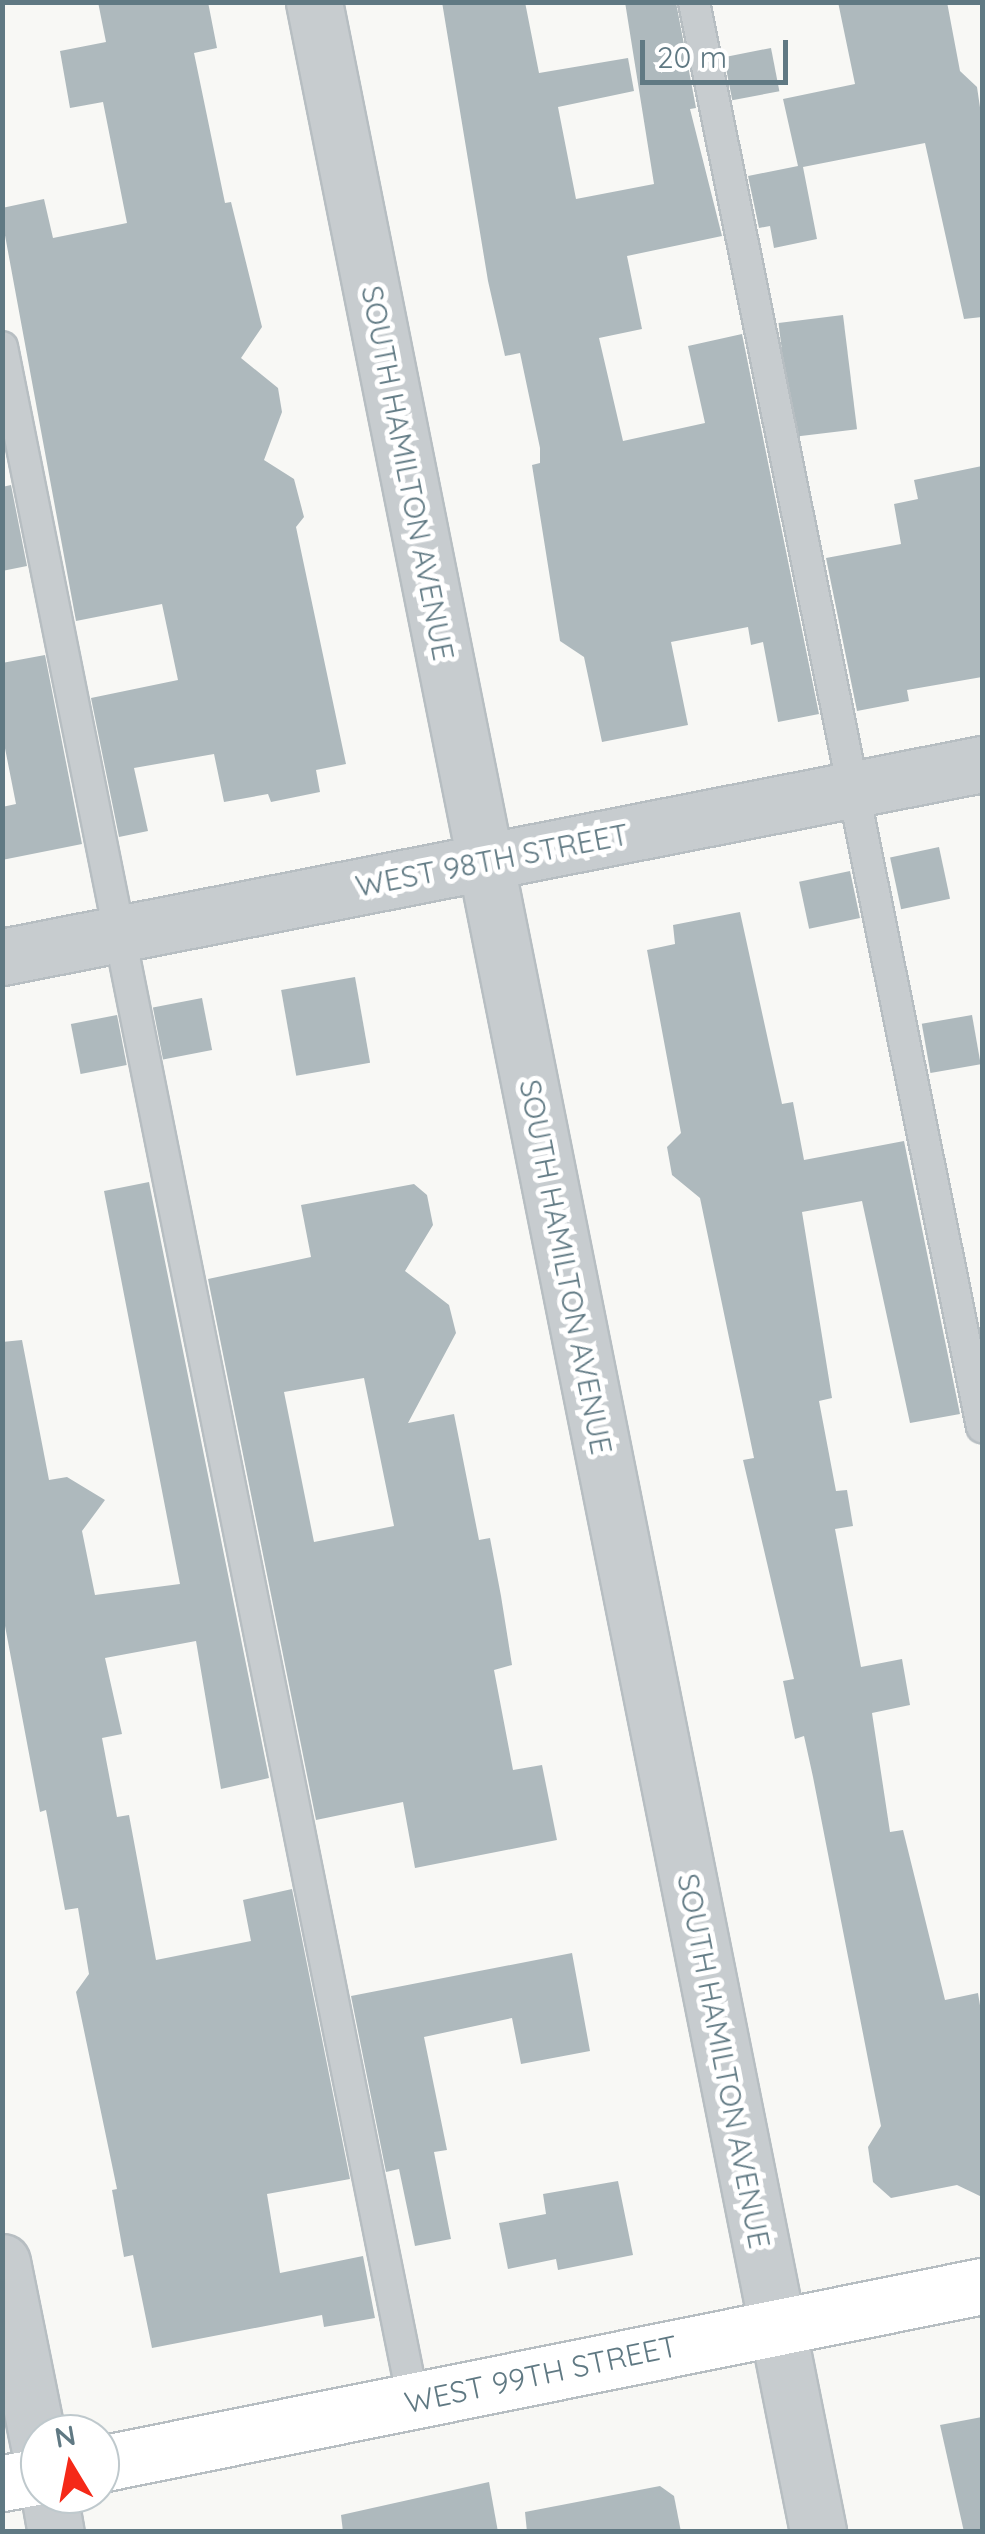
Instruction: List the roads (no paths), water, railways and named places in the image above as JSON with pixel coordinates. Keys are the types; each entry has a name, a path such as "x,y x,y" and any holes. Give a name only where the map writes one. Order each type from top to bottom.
{"street":[{"name":"SOUTH HAMILTON AVENUE","path":"314,2 818,2532"},
{"name":"WEST 98TH STREET","path":"2,957 982,764"},
{"path":"2,2262 33,2414"},
{"name":"WEST 99TH STREET","path":"120,2460 982,2286"}],"lane":[{"path":"694,2 982,1427"},
{"path":"2,347 412,2400"}]}
